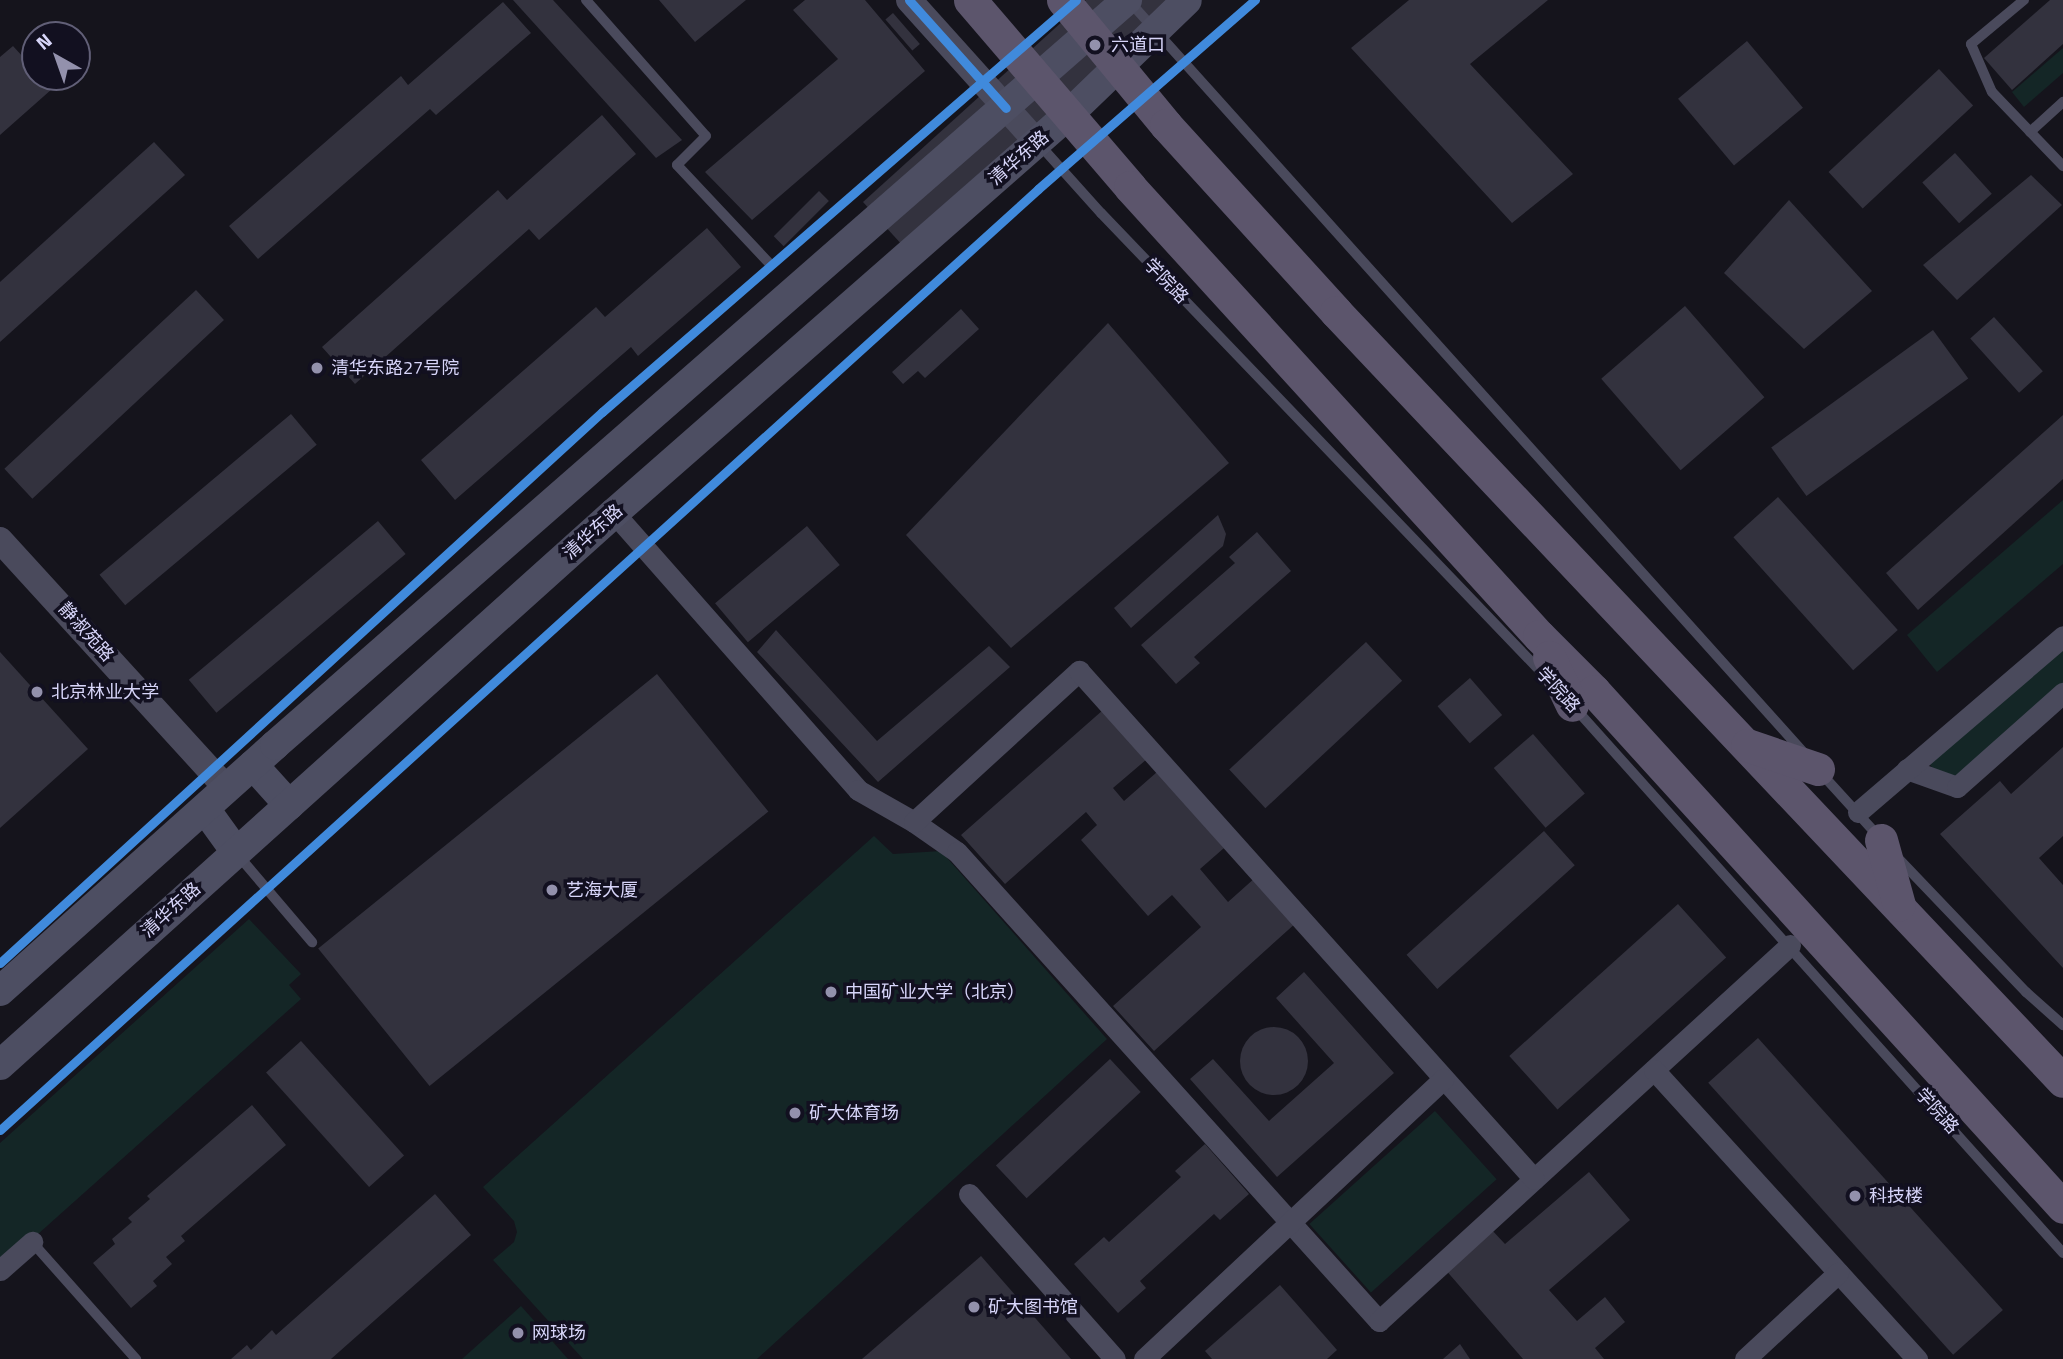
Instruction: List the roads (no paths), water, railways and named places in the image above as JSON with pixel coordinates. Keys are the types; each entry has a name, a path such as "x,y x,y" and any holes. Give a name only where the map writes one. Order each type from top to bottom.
{"main road":[{"name":"学院路","path":"970,0 1130,187 1539,635 1594,691 2063,1207"},
{"path":"1063,0 1166,125 1336,312 2063,1081"},
{"path":"0,991 253,765 1128,0"},
{"name":"清华东路","path":"0,1065 614,513 1068,115 1116,65 1187,0"},
{"path":"1539,635 1572,705"},
{"path":"1743,743 1818,769"},
{"path":"253,765 289,805"},
{"path":"216,799 236,852"},
{"path":"1881,840 1900,911"}],"street":[{"path":"909,0 1037,142"},
{"path":"614,513 858,790 915,822 957,852 1379,1321 1790,945"},
{"name":"静淑苑路","path":"0,540 216,799"},
{"path":"1858,812 2063,636"},
{"path":"915,822 1079,671 1534,1179"},
{"path":"1906,769 1957,787 2063,693"},
{"path":"1654,1070 1917,1359"},
{"path":"1143,1359 1443,1079"},
{"path":"969,1194 1115,1359"},
{"path":"0,1269 32,1242"},
{"path":"1745,1359 1838,1273"}],"lane":[{"path":"586,0 706,136 677,165 770,264"},
{"path":"1128,0 1881,840 2026,992 2063,1025"},
{"path":"2024,0 1971,44 1992,92 2063,166"},
{"path":"2030,132 2063,102"},
{"name":"学院路","path":"1037,142 1101,213 1572,705 1790,945 2063,1253"},
{"path":"236,852 312,943"},
{"path":"32,1242 136,1359"}],"place":[{"name":"六道口","path":"1095,45"},
{"name":"清华东路27号院","path":"317,368"},
{"name":"北京林业大学","path":"37,692"},
{"name":"艺海大厦","path":"552,890"},
{"name":"中国矿业大学（北京）","path":"831,992"},
{"name":"矿大体育场","path":"795,1113"},
{"name":"科技楼","path":"1855,1196"},
{"name":"矿大图书馆","path":"974,1307"},
{"name":"网球场","path":"518,1333"}]}
